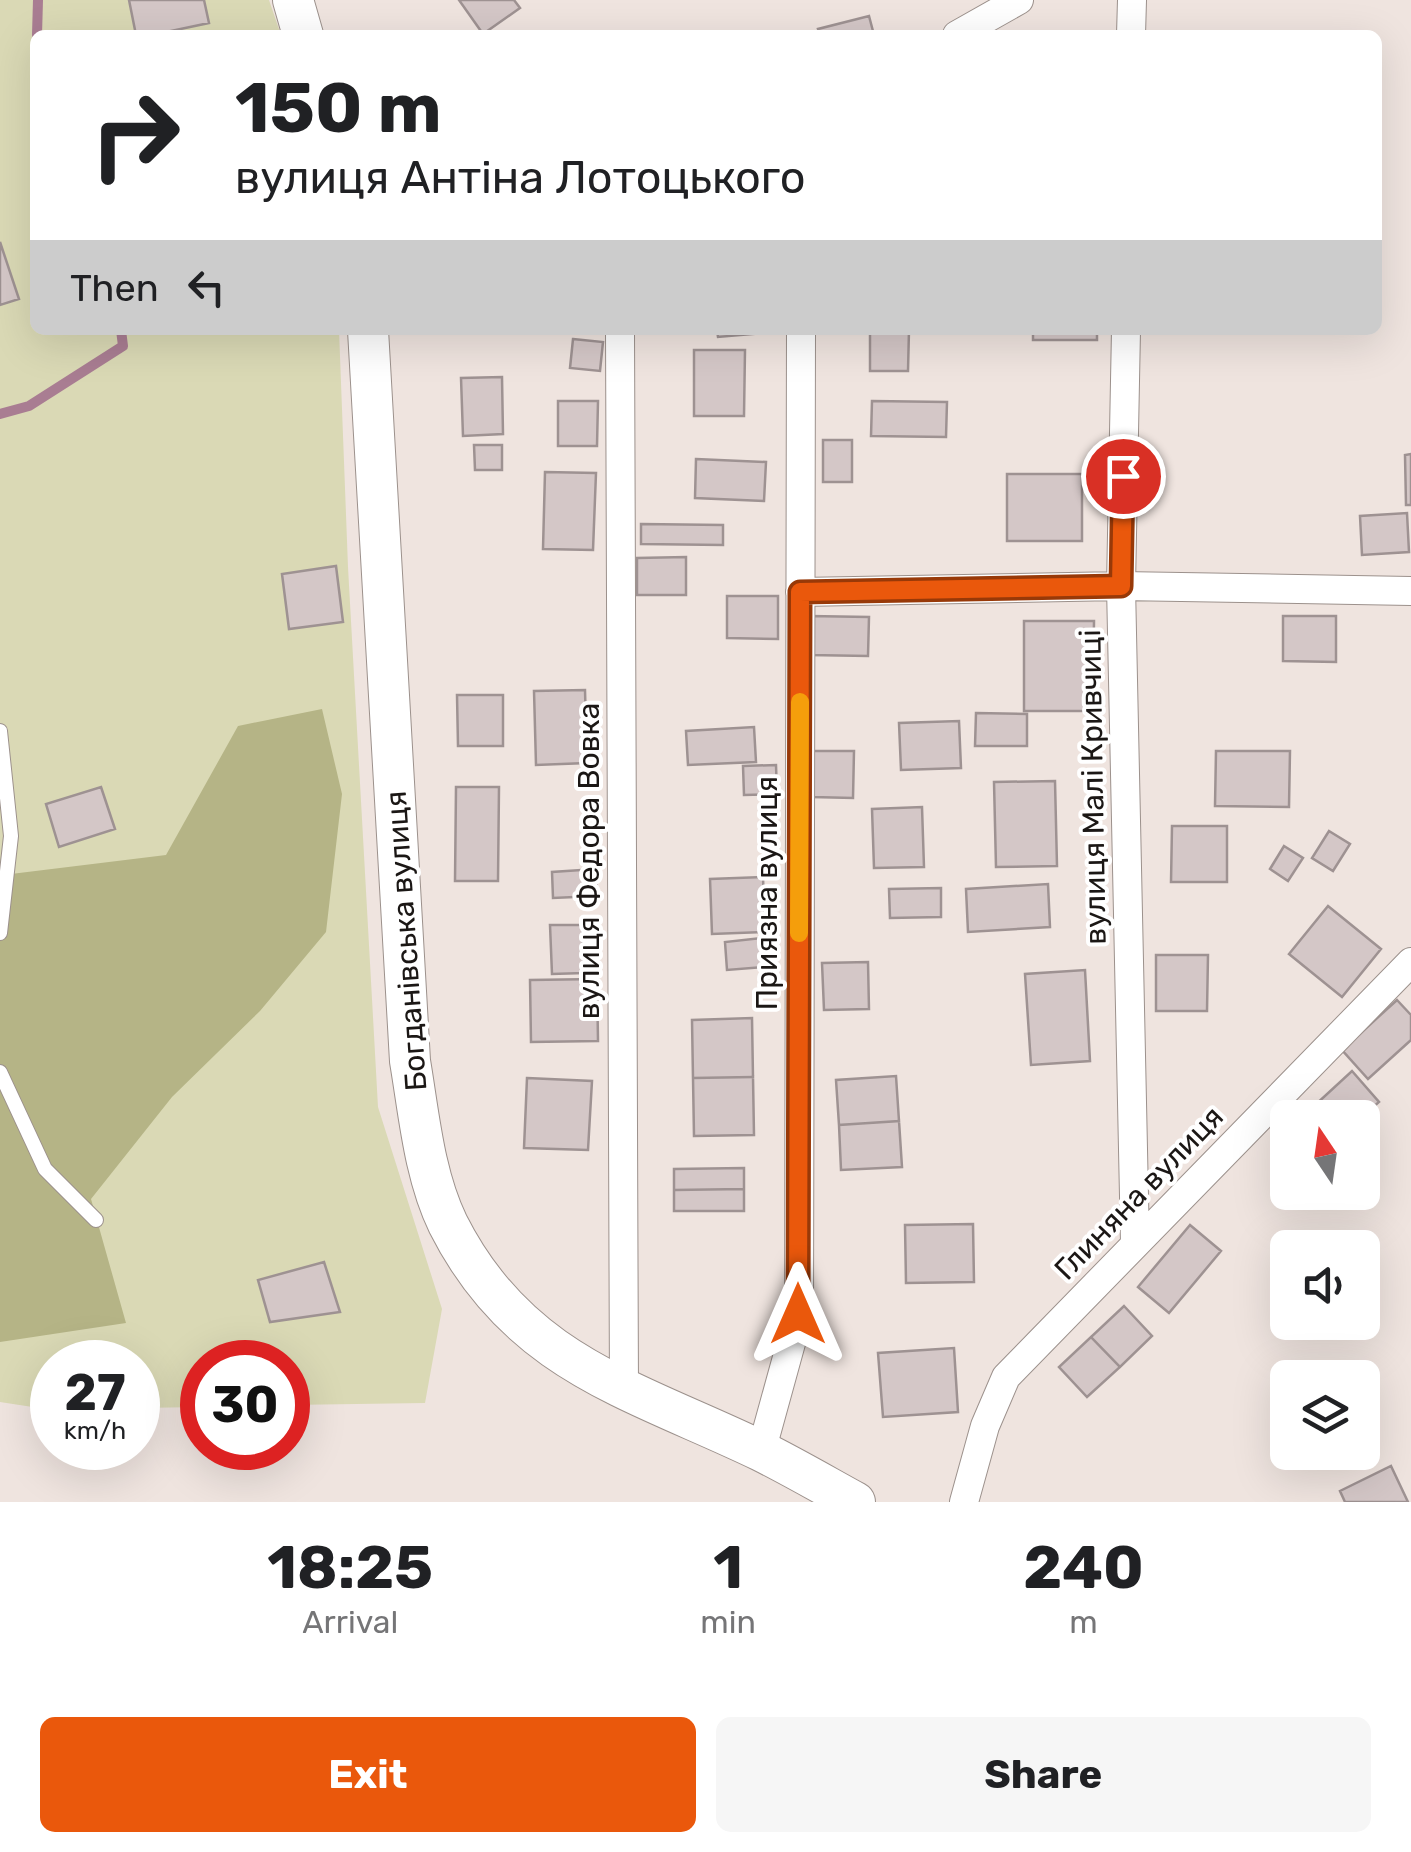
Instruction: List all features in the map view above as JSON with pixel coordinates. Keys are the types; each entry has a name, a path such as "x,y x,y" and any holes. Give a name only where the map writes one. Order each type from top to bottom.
{"main road":[{"path":"293,0 302,30"},
{"name":"Богданівська вулиця","path":"368,335 410,1061 426,1154 447,1221 478,1274 507,1311 560,1355 624,1392 761,1452 855,1502"}],"street":[{"path":"967,30 1019,0"},
{"path":"1131,30 1132,0"},
{"name":"вулиця Федора Вовка","path":"620,335 624,1392"},
{"name":"Приязна вулиця","path":"761,1452 798,1314 801,335"},
{"name":"вулиця Малі Кривчиці","path":"1126,335 1121,586 1135,1242"},
{"path":"800,592 1121,586 1411,591"},
{"name":"Глиняна вулиця","path":"964,1502 985,1426 1006,1377 1411,962"}],"lane":[{"path":"0,731 11,836 0,934"},
{"path":"0,1072 46,1168 96,1220"}],"green space":[{"path":"0,0 269,0 279,30 30,30 30,335 339,335 378,1107 442,1309 425,1403 310,1405 310,1340 180,1340 180,1407 160,1408 160,1340 30,1340 30,1407 0,1402"}],"shaded area":[{"path":"322,709 342,794 326,932 260,1011 172,1097 91,1199 126,1323 0,1342 0,870 11,874 166,855 238,726"}],"building":[{"path":"129,0 204,0 209,23 176,30 135,30"},
{"path":"459,0 514,0 520,8 489,30 480,30"},
{"path":"869,16 873,30 818,30"},
{"path":"0,242 19,299 0,305"},
{"path":"870,335 909,335 908,371 870,371"},
{"path":"1033,335 1097,335 1097,340 1033,340"},
{"path":"573,339 603,342 600,371 570,368"},
{"path":"694,350 745,350 744,416 694,416"},
{"path":"502,377 503,434 463,436 461,378"},
{"path":"558,401 598,401 597,446 558,446"},
{"path":"872,401 947,402 946,437 871,436"},
{"path":"823,440 852,440 852,482 823,482"},
{"path":"474,445 502,445 502,470 475,470"},
{"path":"1411,454 1411,505 1406,505 1405,455"},
{"path":"696,459 766,462 764,501 695,498"},
{"path":"545,472 596,473 593,550 543,549"},
{"path":"1007,474 1082,474 1082,541 1007,541"},
{"path":"1407,513 1409,552 1362,555 1360,516"},
{"path":"641,524 723,525 723,545 641,544"},
{"path":"686,557 686,595 637,595 637,558"},
{"path":"336,566 343,622 289,629 282,574"},
{"path":"727,596 778,596 778,639 727,638"},
{"path":"809,616 869,617 868,656 809,655"},
{"path":"1283,616 1336,616 1336,662 1283,661"},
{"path":"1024,621 1094,621 1093,711 1024,711"},
{"path":"585,690 587,763 536,765 534,691"},
{"path":"457,695 503,695 503,746 458,746"},
{"path":"976,713 1027,714 1027,746 975,746"},
{"path":"959,721 961,768 901,770 899,723"},
{"path":"754,727 756,762 688,765 686,731"},
{"path":"812,751 854,751 853,798 812,797"},
{"path":"1216,751 1290,751 1289,807 1215,806"},
{"path":"776,765 777,794 744,795 743,766"},
{"path":"1055,781 1057,866 996,867 994,782"},
{"path":"101,787 115,829 59,847 46,804"},
{"path":"456,787 499,787 498,881 455,881"},
{"path":"922,807 924,867 874,868 872,809"},
{"path":"1172,826 1227,826 1227,882 1171,882"},
{"path":"1329,831 1350,844 1333,871 1312,858"},
{"path":"1284,846 1303,858 1288,881 1270,869"},
{"path":"596,869 597,896 553,898 552,872"},
{"path":"763,877 765,932 712,934 710,879"},
{"path":"1048,884 1050,927 968,932 966,889"},
{"path":"941,888 941,917 890,918 889,889"},
{"path":"1328,906 1381,949 1342,997 1289,954"},
{"path":"550,925 582,925 584,973 552,974"},
{"path":"772,937 775,966 727,970 725,942"},
{"path":"1156,955 1208,955 1207,1011 1156,1011"},
{"path":"868,962 869,1009 824,1010 822,963"},
{"path":"1085,970 1090,1061 1031,1065 1025,974"},
{"path":"597,979 598,1041 531,1042 530,980"},
{"path":"1397,1000 1411,1015 1411,1040 1368,1079 1342,1050"},
{"path":"752,1018 753,1077 693,1078 692,1020"},
{"path":"1352,1071 1377,1100 1321,1100"},
{"path":"896,1076 899,1121 839,1125 836,1080"},
{"path":"753,1077 754,1135 694,1136 693,1078"},
{"path":"527,1078 592,1081 588,1150 524,1148"},
{"path":"899,1121 902,1167 841,1170 839,1125"},
{"path":"744,1168 744,1189 674,1190 674,1169"},
{"path":"744,1189 744,1211 674,1211 674,1190"},
{"path":"973,1224 974,1282 906,1283 905,1225"},
{"path":"1190,1225 1221,1251 1169,1313 1138,1287"},
{"path":"324,1262 340,1312 270,1322 258,1280"},
{"path":"1124,1306 1152,1336 1120,1367 1091,1337"},
{"path":"1091,1337 1120,1367 1087,1397 1059,1367"},
{"path":"954,1348 958,1412 883,1417 878,1353"},
{"path":"1391,1466 1408,1502 1345,1502 1340,1491"}],"waterway":[{"path":"37,30 38,0"},
{"path":"0,414 29,406 123,346 122,335"}],"slow traffic":[{"path":"799,933 800,702"}],"route":[{"path":"798,1314 800,592 1121,586 1123,476"}]}
